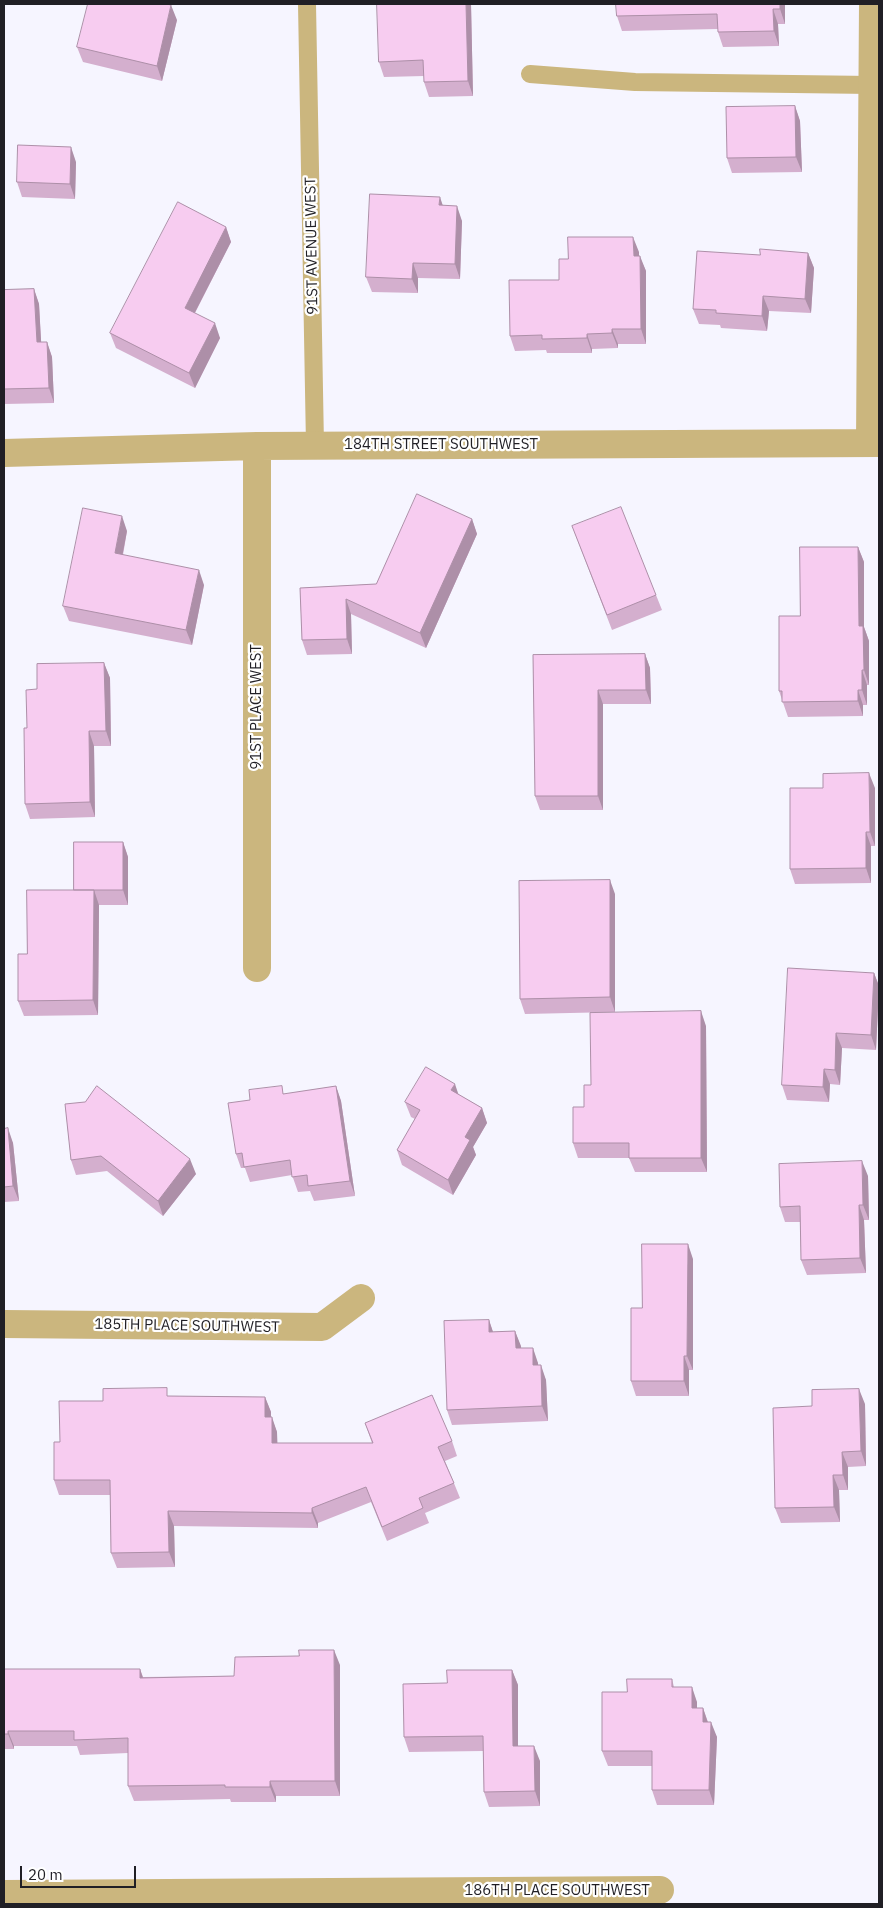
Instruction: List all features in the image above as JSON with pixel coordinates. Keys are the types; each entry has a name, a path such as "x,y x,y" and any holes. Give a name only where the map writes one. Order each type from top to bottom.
{"street":[{"path":"873,4 874,442"},
{"name":"184TH STREET SOUTHWEST","path":"4,453 315,445 874,442"},
{"name":"91ST PLACE WEST","path":"257,446 257,968"},
{"name":"185TH PLACE SOUTHWEST","path":"4,1324 322,1327 360,1298"},
{"name":"186TH PLACE SOUTHWEST","path":"4,1894 660,1890"}],"lane":[{"name":"91ST AVENUE WEST","path":"307,4 315,445"},
{"path":"530,74 635,82 872,85"}],"building":[{"path":"88,4 171,5 157,66 77,47"},
{"path":"377,4 466,4 468,81 424,82 423,60 379,62"},
{"path":"616,4 780,4 780,9 773,9 774,31 718,32 717,14 617,16"},
{"path":"795,106 796,157 727,158 726,107"},
{"path":"18,145 71,147 70,184 17,182"},
{"path":"370,194 440,197 439,205 457,206 455,264 413,263 412,279 366,277"},
{"path":"178,202 226,227 185,308 215,323 189,373 110,333"},
{"path":"568,237 633,237 634,256 640,256 641,329 612,329 612,333 587,334 587,338 542,339 542,335 510,336 509,280 559,280 559,259 568,259"},
{"path":"760,249 808,253 805,299 763,296 762,316 716,313 716,310 693,309 697,251 760,255"},
{"path":"34,289 37,342 47,342 49,388 4,389 4,290"},
{"path":"417,494 472,519 420,633 346,599 347,639 302,640 300,588 376,584"},
{"path":"621,507 656,595 607,615 572,526"},
{"path":"83,508 122,516 115,553 199,570 186,630 63,606"},
{"path":"800,547 858,547 859,626 863,626 864,670 862,670 862,690 858,690 858,701 782,702 782,691 779,691 779,616 800,616"},
{"path":"645,654 646,690 598,690 598,796 535,796 533,655"},
{"path":"104,663 106,731 89,731 90,802 25,804 24,728 27,728 26,690 37,689 37,664"},
{"path":"869,773 870,832 866,832 866,868 790,869 790,788 823,788 823,774"},
{"path":"74,842 123,842 123,890 74,890"},
{"path":"610,880 610,997 520,999 519,881"},
{"path":"27,890 94,890 93,1000 18,1001 18,954 27,954"},
{"path":"788,968 874,973 871,1035 836,1033 835,1070 824,1069 823,1087 782,1085"},
{"path":"701,1011 701,1158 629,1158 629,1143 573,1143 573,1107 584,1107 584,1085 591,1085 590,1013"},
{"path":"426,1067 455,1084 451,1090 482,1108 465,1137 470,1140 448,1180 397,1150 420,1110 405,1102"},
{"path":"97,1086 190,1159 158,1201 101,1156 71,1160 65,1104 85,1102"},
{"path":"282,1086 283,1094 336,1086 350,1181 308,1186 307,1175 292,1177 290,1160 244,1167 242,1153 236,1154 228,1103 250,1100 249,1090"},
{"path":"8,1128 13,1186 4,1187 4,1129"},
{"path":"862,1161 863,1205 859,1205 860,1258 801,1260 800,1206 780,1207 779,1164"},
{"path":"642,1244 688,1244 687,1356 684,1356 684,1381 631,1381 631,1308 642,1308"},
{"path":"489,1320 489,1332 515,1331 516,1348 533,1348 533,1365 541,1365 542,1406 447,1410 444,1321"},
{"path":"167,1388 167,1396 265,1397 265,1417 272,1417 272,1443 373,1443 365,1423 432,1395 452,1441 438,1447 454,1483 419,1498 423,1508 382,1527 366,1487 312,1508 312,1513 168,1511 169,1552 111,1553 110,1480 54,1480 54,1442 60,1442 59,1401 103,1401 103,1389"},
{"path":"859,1389 861,1451 842,1452 843,1475 833,1475 834,1507 775,1508 773,1408 812,1406 812,1390"},
{"path":"299,1650 334,1650 335,1781 270,1781 270,1787 225,1787 225,1785 128,1786 128,1738 74,1740 74,1731 8,1731 8,1734 4,1734 4,1669 140,1669 140,1678 234,1676 235,1657 299,1656"},
{"path":"447,1670 512,1670 513,1746 534,1746 535,1791 484,1792 483,1736 404,1737 403,1684 447,1683"},
{"path":"627,1679 672,1679 672,1687 692,1687 692,1708 703,1708 703,1722 711,1722 709,1790 652,1790 652,1751 602,1751 602,1692 627,1692"}]}
